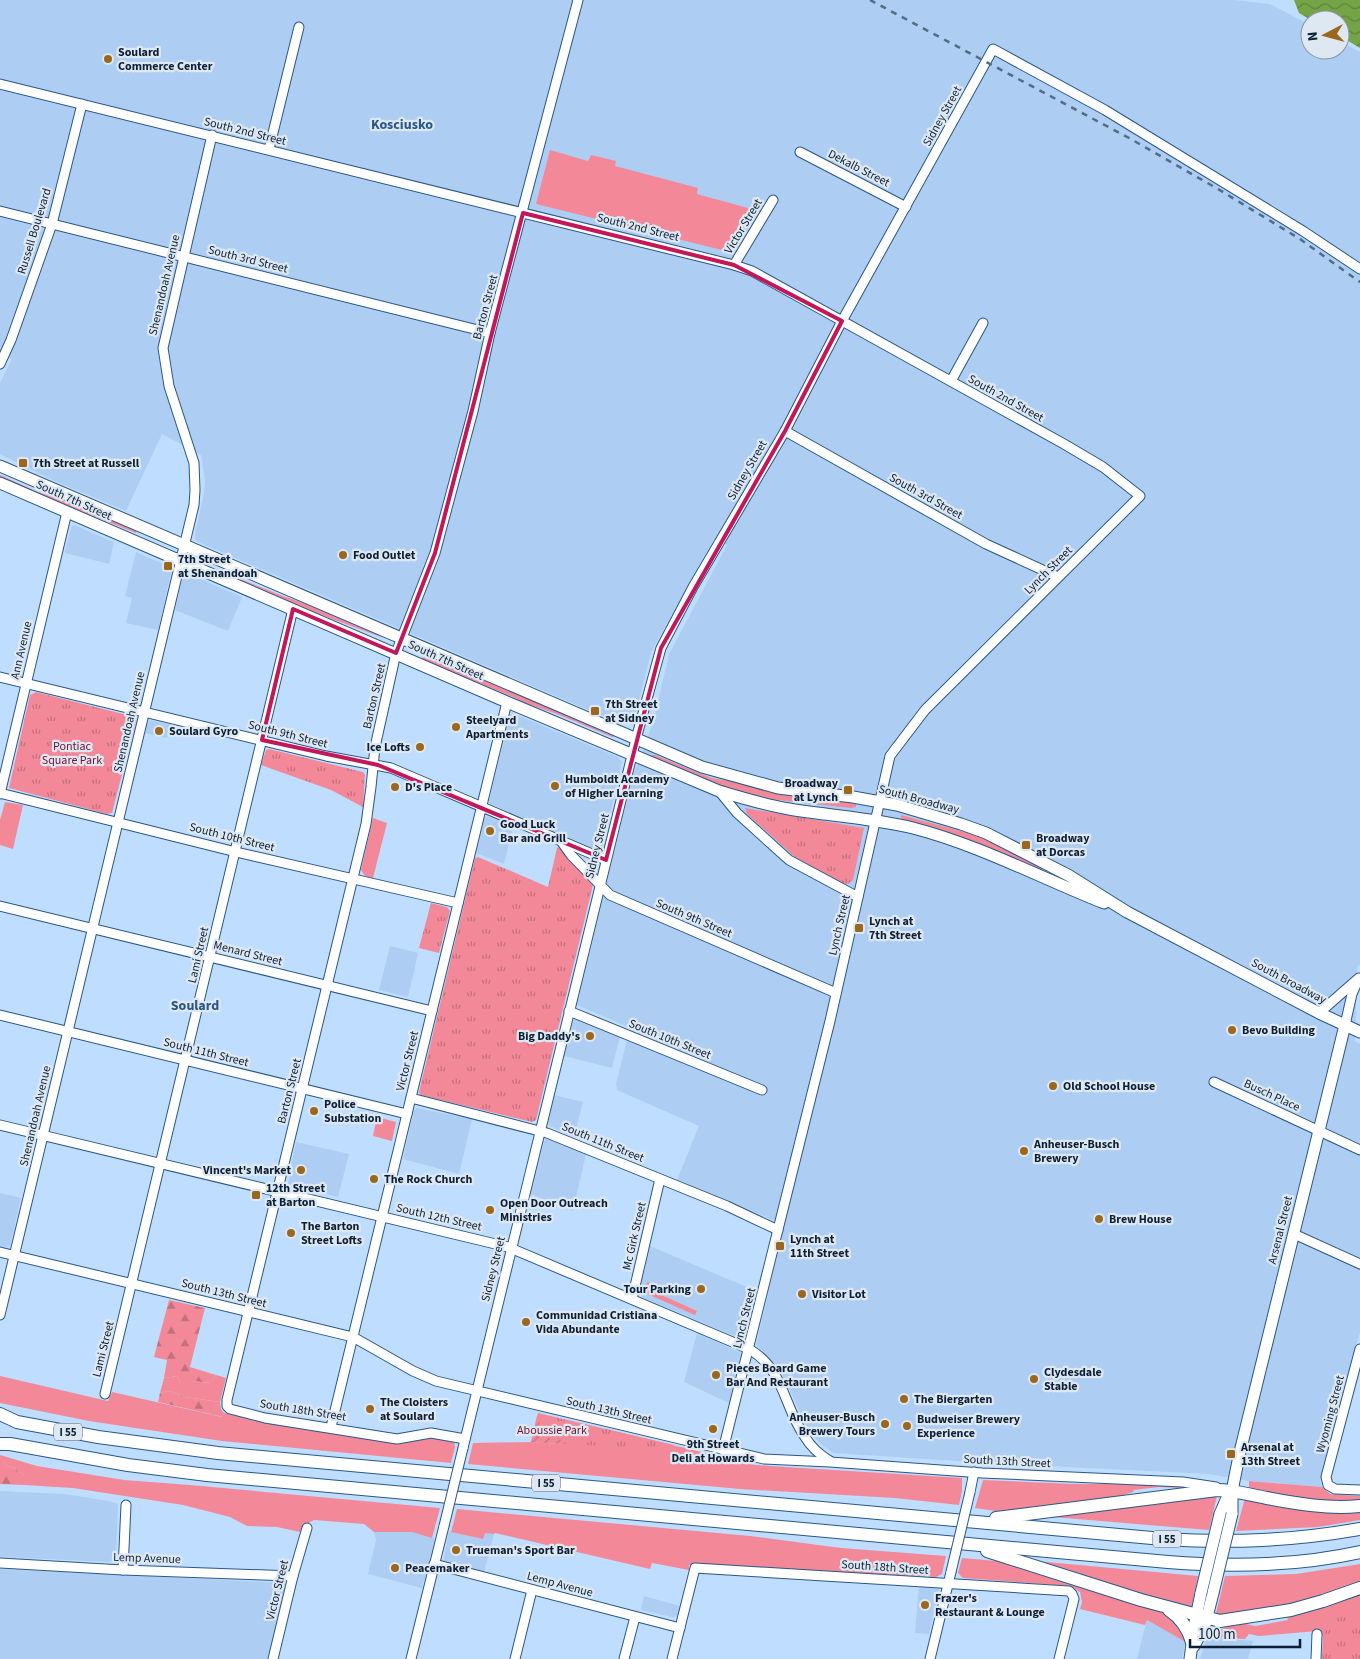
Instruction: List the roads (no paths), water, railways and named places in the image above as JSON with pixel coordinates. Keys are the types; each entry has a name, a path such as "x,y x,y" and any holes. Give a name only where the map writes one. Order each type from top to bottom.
{"highway":[{"path":"0,1414 18,1422"},
{"name":"I 55","path":"0,1418 108,1439 218,1453 1204,1541 1284,1540 1360,1529"},
{"name":"I 55","path":"3,1443 96,1460 197,1474 1176,1563 1234,1565 1313,1560 1360,1552"},
{"path":"974,1521 1197,1492 1232,1490 1314,1506 1360,1506"},
{"path":"966,1544 1167,1608 1220,1621 1263,1616 1315,1604 1360,1588"},
{"path":"1167,1608 1182,1620 1190,1634 1191,1650"}],"main road":[{"name":"South 7th Street","path":"0,466 686,761"},
{"name":"South 7th Street","path":"0,483 507,702 719,791"},
{"name":"South Broadway","path":"686,761 717,772 778,788 880,802 941,818 986,833 1065,873 1127,912 1360,1032"},
{"name":"South Broadway","path":"719,791 788,808 876,820 914,828 955,841 1127,912"},
{"name":"Arsenal Street","path":"1191,1650 1207,1593 1345,1025"}],"street":[{"name":"Barton Street","path":"227,1406 368,813 374,746 396,653 435,553 473,411 490,333 578,0"},
{"path":"269,149 299,27"},
{"name":"Sidney Street","path":"411,1659 606,860 661,648 694,587 785,431 842,321 993,49 1105,110 1308,234 1360,270"},
{"name":"South 2nd Street","path":"0,84 269,149 752,271 1064,444 1103,468 1140,496"},
{"name":"Russell Boulevard","path":"0,363 12,340 52,224 82,104"},
{"name":"Shenandoah Avenue","path":"0,1315 194,505 196,490 194,463 169,386 163,348 212,135"},
{"name":"Dekalb Street","path":"800,152 906,206"},
{"name":"Victor Street","path":"734,265 773,200"},
{"name":"South 3rd Street","path":"0,211 183,255 490,333"},
{"path":"950,381 983,323"},
{"name":"South 3rd Street","path":"785,431 986,544 1058,578"},
{"name":"Lynch Street","path":"723,1450 836,993 890,756 925,710 1140,496"},
{"name":"Ann Avenue","path":"0,794 66,512"},
{"name":"Lami Street","path":"105,1394 293,609"},
{"name":"South 9th Street","path":"0,677 326,756 391,768 606,860"},
{"name":"Victor Street","path":"331,1427 507,702"},
{"name":"South 7th Street","path":"719,791 737,813 788,860 858,897"},
{"name":"South 10th Street","path":"0,794 236,852 458,903"},
{"name":"South 9th Street","path":"561,840 571,855 606,893 836,993"},
{"name":"Menard Street","path":"0,906 432,1011"},
{"name":"Arsenal Street","path":"1319,1012 1360,977"},
{"name":"Arsenal Street","path":"1345,1025 1352,994 1360,977"},
{"name":"South 10th Street","path":"569,1011 762,1090"},
{"name":"South 11th Street","path":"0,1015 407,1114"},
{"name":"Busch Place","path":"1214,1082 1319,1132"},
{"name":"South 11th Street","path":"411,1098 540,1130 727,1206 778,1230"},
{"name":"South 12th Street","path":"0,1125 511,1248 749,1349 759,1355 772,1368 805,1437 830,1462"},
{"path":"1319,1132 1360,1150"},
{"name":"Mc Girk Street","path":"632,1299 660,1179"},
{"path":"1294,1234 1360,1264"},
{"name":"South 13th Street","path":"0,1252 353,1337 436,1381 476,1392 764,1459 1183,1482 1232,1490"},
{"name":"Wyoming Street","path":"1360,1348 1326,1478 1328,1485 1336,1489 1360,1490"},
{"name":"South 18th Street","path":"227,1406 230,1409 265,1418 397,1439 431,1433 464,1444"},
{"path":"930,1659 974,1472"},
{"path":"123,1570 126,1505"},
{"name":"Victor Street","path":"273,1659 307,1528"},
{"name":"Lemp Avenue","path":"0,1563 123,1570 293,1576"},
{"name":"Lemp Avenue","path":"434,1564 680,1628"},
{"name":"South 18th Street","path":"680,1628 695,1568 1064,1590 1072,1594 1074,1599 1059,1659"},
{"path":"515,1659 532,1590"},
{"path":"624,1659 634,1617"},
{"path":"672,1659 680,1628"},
{"path":"1316,1659 1317,1634"}],"water":[{"path":"1294,0 1360,0 1360,48 1350,42 1350,10 1300,10 1299,13"}],"railway":[{"path":"870,0 1129,138 1218,189 1300,239 1360,282"}],"place":[{"name":"Soulard Commerce Center","path":"108,59"},
{"name":"7th Street at Russell","path":"23,463"},
{"name":"Food Outlet","path":"343,555"},
{"name":"7th Street at Shenandoah","path":"168,566"},
{"name":"7th Street at Sidney","path":"595,711"},
{"name":"Steelyard Apartments","path":"456,727"},
{"name":"Soulard Gyro","path":"159,731"},
{"name":"Ice Lofts","path":"420,747"},
{"name":"Humboldt Academy of Higher Learning","path":"555,786"},
{"name":"D's Place","path":"395,787"},
{"name":"Broadway at Lynch","path":"848,790"},
{"name":"Good Luck Bar and Grill","path":"490,831"},
{"name":"Broadway at Dorcas","path":"1026,845"},
{"name":"Lynch at 7th Street","path":"859,928"},
{"name":"Bevo Building","path":"1232,1030"},
{"name":"Big Daddy's","path":"590,1036"},
{"name":"Old School House","path":"1053,1086"},
{"name":"Police Substation","path":"314,1111"},
{"name":"Anheuser-Busch Brewery","path":"1024,1151"},
{"name":"Vincent's Market","path":"301,1170"},
{"name":"The Rock Church","path":"374,1179"},
{"name":"12th Street at Barton","path":"256,1195"},
{"name":"Open Door Outreach Ministries","path":"490,1210"},
{"name":"Brew House","path":"1099,1219"},
{"name":"The Barton Street Lofts","path":"291,1233"},
{"name":"Lynch at 11th Street","path":"780,1246"},
{"name":"Tour Parking","path":"701,1289"},
{"name":"Visitor Lot","path":"802,1294"},
{"name":"Communidad Cristiana Vida Abundante","path":"526,1322"},
{"name":"Pieces Board Game Bar And Restaurant","path":"716,1375"},
{"name":"Clydesdale Stable","path":"1034,1379"},
{"name":"The Biergarten","path":"904,1399"},
{"name":"The Cloisters at Soulard","path":"370,1409"},
{"name":"Anheuser-Busch Brewery Tours","path":"885,1424"},
{"name":"Budweiser Brewery Experience","path":"907,1426"},
{"name":"9th Street Deli at Howards","path":"713,1429"},
{"name":"Arsenal at 13th Street","path":"1231,1454"},
{"name":"Trueman's Sport Bar","path":"456,1550"},
{"name":"Peacemaker","path":"395,1568"},
{"name":"Frazer's Restaurant & Lounge","path":"925,1605"}],"district":[{"name":"Kosciusko","path":"402,124"},
{"name":"Soulard","path":"195,1005"}],"park label":[{"name":"Pontiac Square Park","path":"72,753"},
{"name":"Aboussie Park","path":"552,1430"}]}
